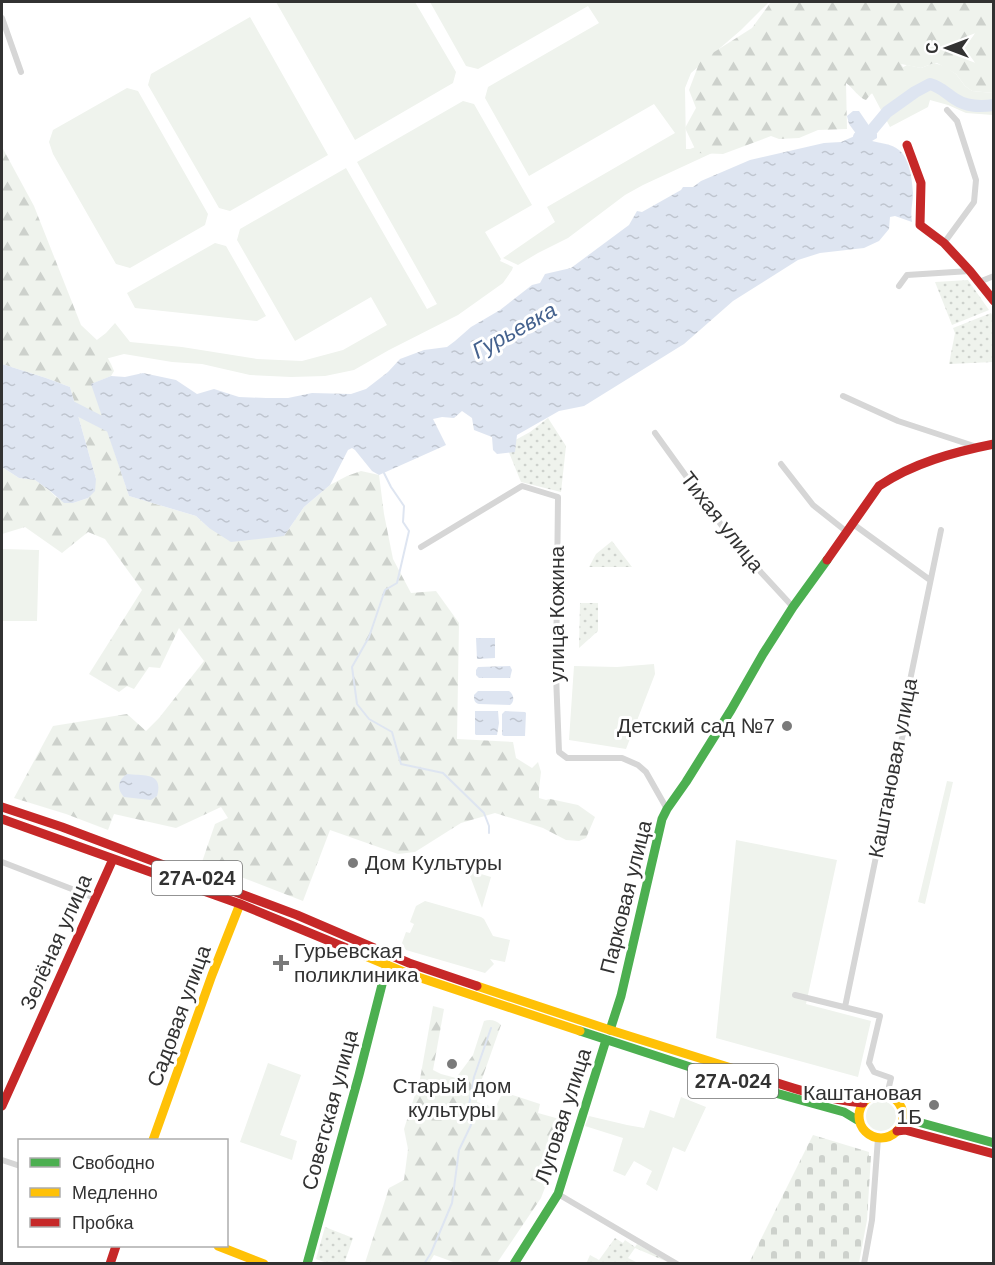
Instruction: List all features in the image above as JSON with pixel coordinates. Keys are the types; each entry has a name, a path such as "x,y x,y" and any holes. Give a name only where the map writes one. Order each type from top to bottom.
{"main road":[{"path":"907,145 921,183 920,225 944,243 980,282 993,301"},
{"name":"Парковая улица","path":"608,1035 621,996 662,819 793,607 879,486 889,478 936,459 993,444"},
{"name":"27А-024","path":"2,807 62,827 297,915 391,955 736,1082 844,1112 858,1121 863,1131 878,1138"},
{"name":"27А-024","path":"2,819 240,904 406,972 608,1035 815,1094 863,1104"},
{"name":"Зелёная улица","path":"2,1106 113,859"},
{"name":"Садовая улица","path":"153,1139 240,904"},
{"name":"Советская улица","path":"307,1263 391,955"},
{"name":"Луговая улица","path":"514,1263 558,1194 608,1035"},
{"path":"858,1121 863,1104 871,1096 887,1095 900,1106 908,1118 993,1143"},
{"path":"878,1138 889,1137 897,1131 903,1113"},
{"path":"897,1131 914,1132 993,1154"},
{"path":"110,1263 115,1247"},
{"path":"223,1247 264,1263"}],"street":[{"path":"2,18 21,72"},
{"path":"944,243 975,202 976,180 957,121 947,110"},
{"path":"899,286 907,275 970,271"},
{"path":"980,282 993,276"},
{"path":"843,396 898,421 978,447"},
{"name":"Тихая улица","path":"655,433 735,544 793,607"},
{"path":"781,464 813,505 930,580"},
{"name":"улица Кожина","path":"421,546 522,486 558,497 556,675 560,752 567,758 622,758 638,765 646,772 667,809"},
{"name":"Каштановая улица","path":"845,1007 903,734 907,695 941,530"},
{"path":"2,862 95,898"},
{"path":"795,995 880,1016 869,1063 874,1072 891,1077 887,1095"},
{"path":"864,1263 872,1220 878,1138"},
{"path":"2,1160 18,1166"},
{"path":"558,1194 677,1263"}],"green space":[{"path":"276,2 415,2 456,72 453,83 355,140"},
{"path":"430,2 769,2 741,30 691,73 685,88 686,149 842,93 643,185 625,195 568,238 518,265 503,258 555,222 547,207 675,133 654,104 529,176 485,98 488,87 599,23 588,6 478,69 466,66"},
{"path":"771,2 993,2 993,93 972,91 956,74 937,63 921,68 901,64 908,75 871,94 866,100 846,83 847,129 818,130 799,138 779,139 771,136 723,154 697,153 685,128 696,108 689,90 700,61 752,28"},
{"path":"250,17 328,155 230,211 219,208 148,85 151,74"},
{"path":"934,63 956,74 972,91 993,93 993,115 966,113 930,100 928,107 890,127 872,93 907,65 921,68"},
{"path":"127,88 138,91 208,214 205,225 130,268 116,264 53,154 49,142 53,130"},
{"path":"463,101 474,104 532,205 485,232 501,259 500,261 513,267 503,283 458,315 354,370 325,376 250,375 202,364 172,362 124,354 79,366 89,346 115,323 130,342 182,347 257,359 302,361 343,350 387,325 371,297 295,341 237,240 240,229 346,168 427,309 437,304 357,162"},
{"path":"2,147 34,206 81,325 99,342 114,371 111,376 92,384 129,496 196,516 209,528 284,536 304,507 330,485 361,471 379,475 393,559 411,593 436,591 459,623 457,739 513,742 516,758 532,768 538,762 541,772 539,798 578,805 595,817 586,838 579,841 566,840 543,828 495,813 461,823 415,852 398,854 330,830 303,901 202,862 215,824 228,818 221,807 176,828 114,814 108,830 14,798 53,726 127,714 146,731 204,661 179,628 160,668 149,667 134,689 127,686 119,692 89,674 142,590 105,539 88,532 62,553 25,527 2,534 2,467 19,478 35,480 56,497 73,503 88,498 96,479 70,387 2,364"},
{"path":"215,243 226,246 266,316 257,321 135,308 127,293"},
{"path":"968,280 989,310 952,325 935,282"},
{"path":"991,313 993,317 993,362 949,364 955,333 953,328"},
{"path":"548,418 566,446 561,492 521,482 506,445 530,432"},
{"path":"612,541 632,567 589,567 596,554"},
{"path":"2,549 39,550 37,621 2,621"},
{"path":"580,603 598,603 598,631 579,648"},
{"path":"654,664 655,674 626,749 569,740 574,666 617,667"},
{"path":"947,781 953,782 925,904 918,902"},
{"path":"736,840 837,860 806,1004 871,1021 858,1077 716,1038"},
{"path":"471,871 491,877 482,908 470,876"},
{"path":"425,901 484,919 493,936 510,940 505,962 490,959 494,964 485,973 406,950 402,943 406,932 410,933 414,924 410,922 416,906"},
{"path":"433,1006 444,1009 433,1070 456,1078 473,1055 484,1021 495,1021 501,1025 478,1090 477,1102 495,1108 503,1092 540,1104 538,1113 570,1122 541,1198 497,1263 456,1263 434,1255 429,1263 365,1263 389,1188 404,1180 408,1149 404,1129 420,1079"},
{"path":"268,1063 301,1075 280,1135 297,1141 292,1160 240,1142"},
{"path":"681,1097 706,1107 685,1152 673,1147 657,1191 646,1184 652,1171 634,1161 625,1176 613,1171 623,1138 585,1126 589,1116 644,1128 650,1110 674,1118"},
{"path":"881,1101 892,1105 896,1116 892,1127 881,1131 870,1127 866,1116 870,1105"},
{"path":"813,1135 869,1152 871,1156 867,1220 859,1263 749,1263"},
{"path":"325,1227 353,1238 345,1261 348,1263 327,1263 316,1259"},
{"path":"615,1238 623,1243 625,1240 635,1247 637,1244 670,1263 635,1248 628,1258 638,1263 586,1264 590,1255 599,1260"}],"water":[{"path":"853,111 859,111 877,134 877,138 872,141 896,148 906,159 913,188 912,222 895,216 890,217 889,229 879,241 864,248 820,253 798,260 733,301 684,344 584,406 559,411 517,435 515,452 497,454 493,450 492,437 474,430 472,418 462,411 454,418 433,419 446,445 379,475 372,471 352,448 348,450 330,485 304,507 284,536 231,542 209,528 196,516 129,496 91,384 111,376 125,377 143,373 176,380 197,394 214,389 239,397 288,398 312,393 351,394 366,389 388,372 400,359 424,350 447,347 471,327 500,310 532,285 540,283 545,274 571,268 629,225 637,211 642,212 683,187 693,187 701,181 750,160 824,143 841,142 857,135 849,124 847,116"},
{"path":"2,364 70,387 96,479 95,491 88,498 73,503 64,503 35,480 19,478 2,467"},
{"path":"476,638 495,638 495,658 477,659"},
{"path":"510,666 512,670 510,678 479,678 476,675 478,667"},
{"path":"478,691 509,691 513,696 513,702 510,705 477,703 474,695"},
{"path":"475,711 498,711 497,735 475,734"},
{"path":"505,711 526,713 525,736 502,735 502,714"},
{"path":"127,774 155,779 158,783 157,796 151,800 124,797 119,785 121,779"}],"waterway":[{"name":"Гурьевка","path":"859,137 872,130 887,112 930,84 964,104 994,105"},
{"name":"Гурьевка","path":"62,402 119,431"},
{"path":"384,473 404,506 403,522 409,531 397,583 385,590 369,637 352,667 357,704 369,719 392,732 401,764 443,773 484,813 489,833"},
{"path":"424,1264 452,1203 459,1150 471,1125 469,1105 474,1077 491,1028"}],"traffic: fast":[{"path":"610,1030 621,996 662,819 731,710 763,654 827,560"},
{"path":"307,1264 387,965"},
{"path":"580,1031 736,1082 844,1112 859,1121"},
{"path":"514,1264 558,1194 606,1040"},
{"path":"903,1113 918,1122 994,1143"}],"traffic: slow":[{"path":"153,1139 240,904"},
{"path":"356,952 406,973 580,1031"},
{"path":"477,986 744,1072"},
{"path":"881,1094 896,1101 903,1116 896,1131 881,1138 866,1131 859,1116 866,1101 881,1094"},
{"path":"221,1247 264,1264"}],"traffic: jam":[{"path":"907,145 921,183 920,225 944,243 994,301"},
{"path":"827,560 879,486 934,459 994,444"},
{"path":"2,807 62,827 297,915 409,963 477,986"},
{"path":"2,819 240,904 356,952"},
{"path":"2,1106 113,859"},
{"path":"744,1072 818,1095 863,1103"},
{"path":"897,1131 905,1130 994,1154"},
{"path":"110,1264 116,1247"}],"place":[{"name":"Детский сад №7","path":"787,726"},
{"name":"Дом Культуры","path":"353,863"},
{"name":"Гурьевская поликлиника","path":"281,963"},
{"name":"Старый дом культуры","path":"452,1064"},
{"name":"Каштановая 1Б","path":"934,1105"}]}
